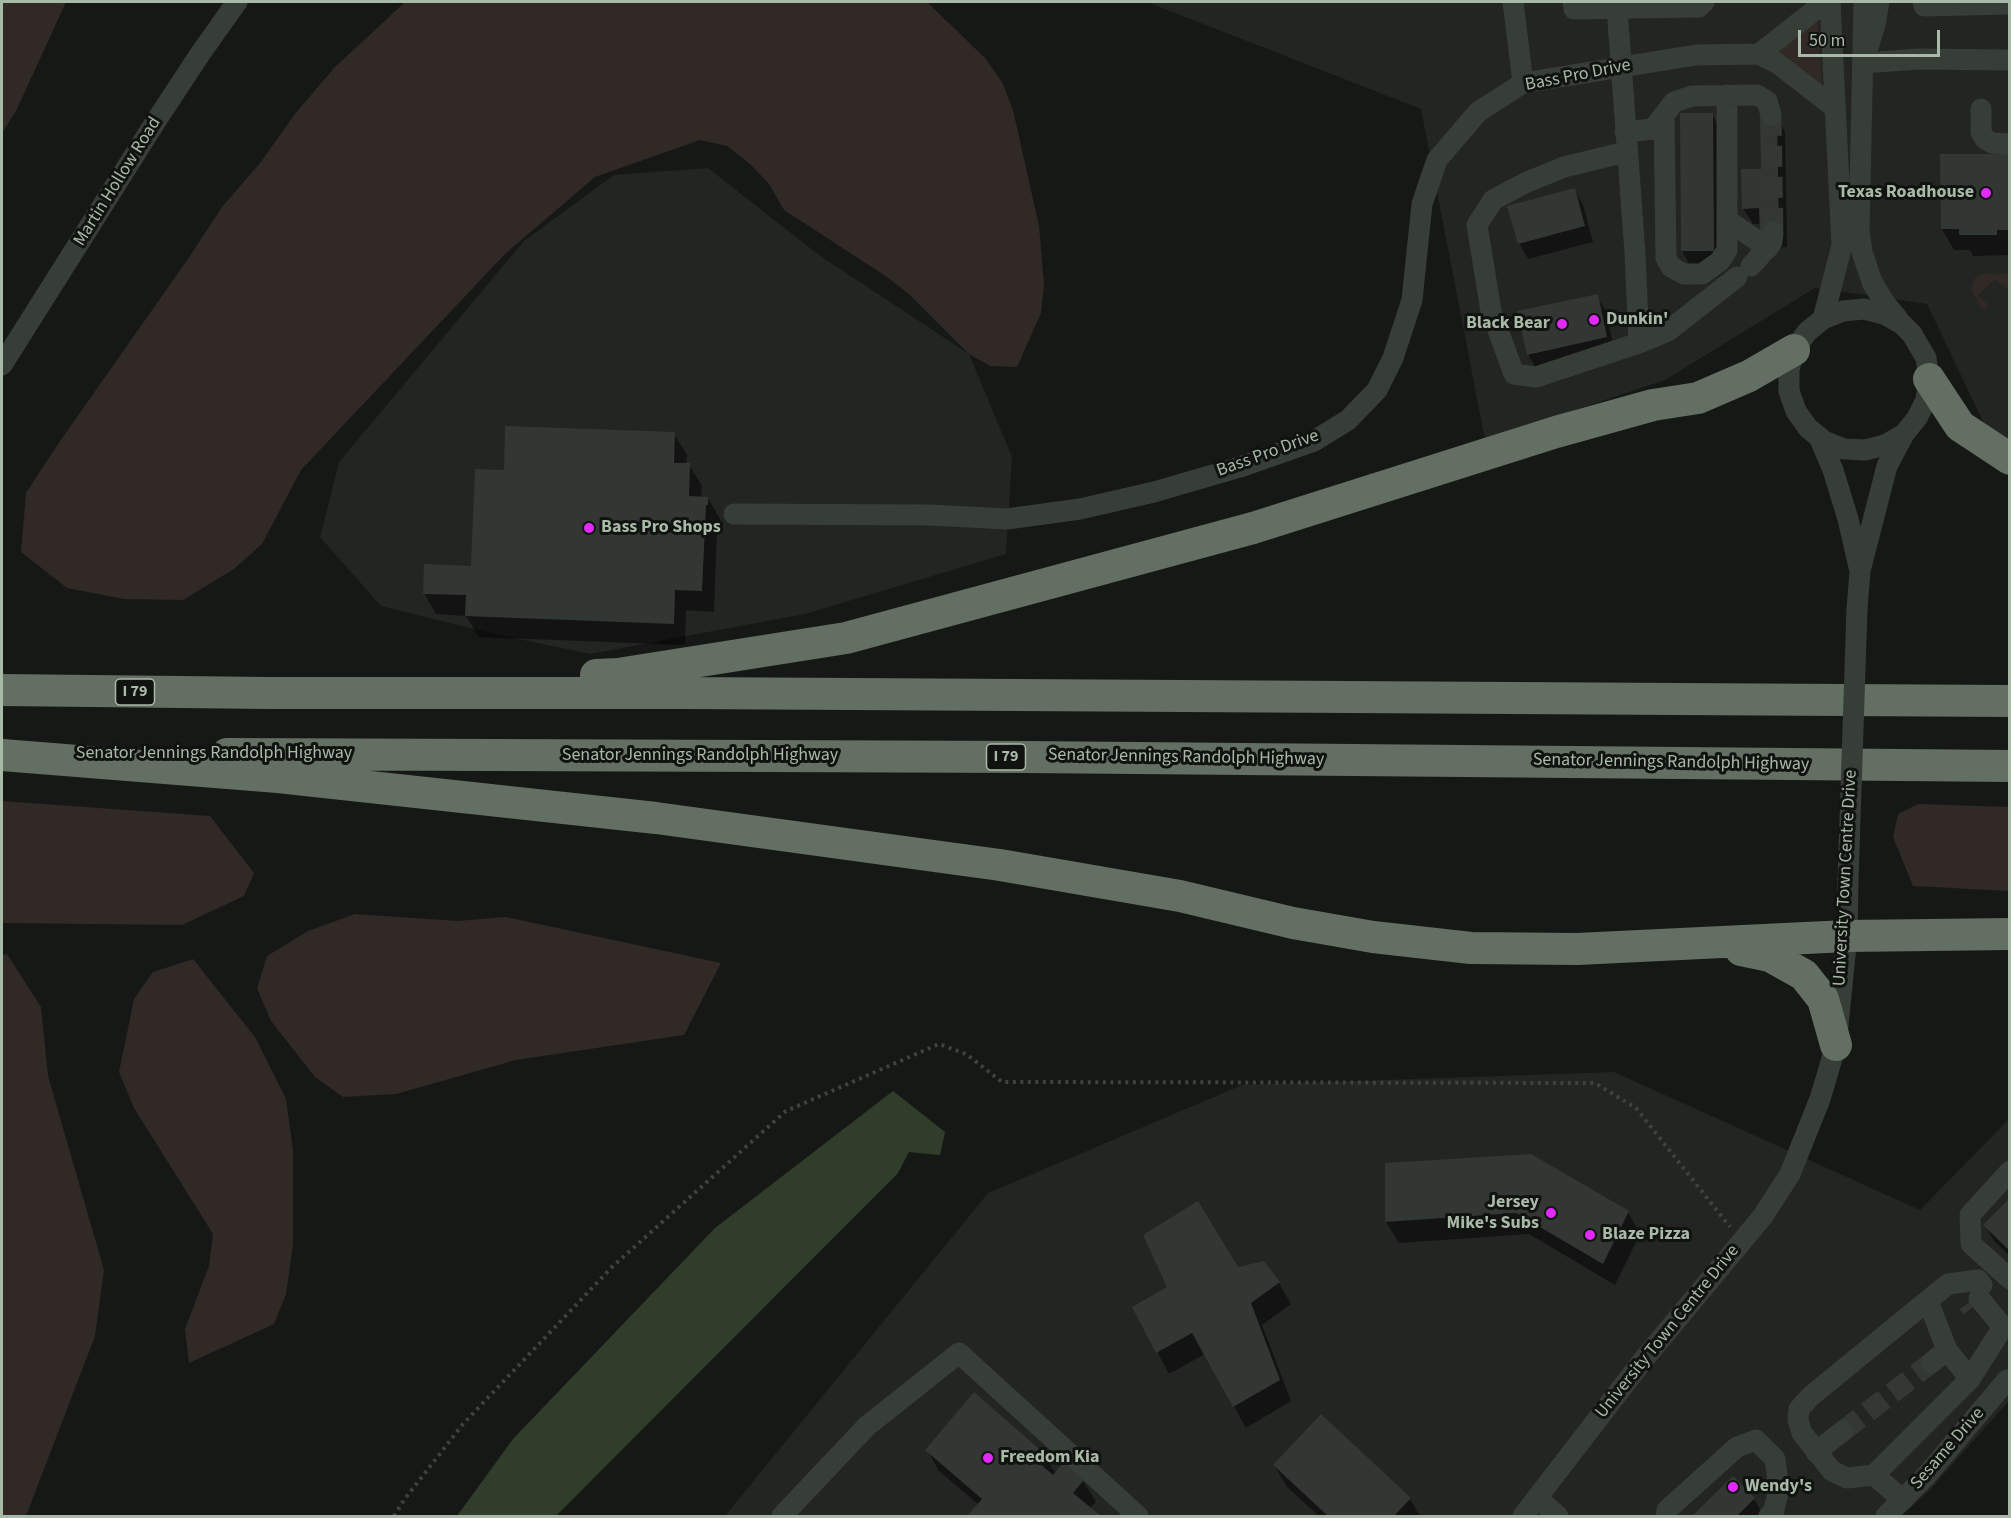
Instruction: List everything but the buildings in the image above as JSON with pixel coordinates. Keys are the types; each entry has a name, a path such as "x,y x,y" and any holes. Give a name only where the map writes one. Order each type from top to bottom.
{"highway":[{"path":"269,693 457,679 618,674 846,638 1253,528 1566,429 1653,405 1698,398 1749,376 1794,350"},
{"path":"1929,379 1960,426 2010,459"},
{"name":"I 79","path":"2,690 2010,701"},
{"path":"2,754 278,777 656,818 1000,865 1180,896 1293,923 1384,938 1471,948 1577,950 1847,936 2010,934"},
{"name":"Senator Jennings Randolph Highway","path":"2,754 1025,757 2010,766"},
{"path":"1705,943 1770,956 1804,975 1823,999 1836,1045"}],"street":[{"name":"Martin Hollow Road","path":"2,365 162,112 237,2"},
{"path":"1513,2 1523,83"},
{"path":"1573,2 1574,9 1699,7 1704,2"},
{"path":"1825,2 1759,54 1777,63 1834,108"},
{"path":"1823,319 1842,245 1830,2"},
{"name":"University Town Centre Drive","path":"1523,1516 1644,1359 1763,1216 1790,1174 1820,1099 1836,1045 1847,936 1860,571 1887,466 1926,400 1929,379 1926,358 1912,334 1884,302 1872,282 1862,252 1859,231 1864,2"},
{"path":"1879,2 1875,25 1863,63 1919,58 2010,60"},
{"path":"1924,4 2010,4"},
{"path":"1617,8 1639,343"},
{"name":"Bass Pro Drive","path":"734,514 930,515 1007,519 1080,510 1154,492 1240,467 1314,441 1348,420 1377,390 1393,357 1412,300 1422,204 1437,160 1478,112 1523,83 1696,55 1759,54"},
{"path":"1664,115 1666,258 1671,267 1684,274 1702,274 1720,261 1727,250 1727,95"},
{"path":"1727,220 1770,240 1744,272 1668,331 1536,377 1514,374 1491,311 1477,225 1493,200 1525,183 1653,129 1674,102 1692,96 1758,95 1767,101 1771,115"},
{"path":"1981,108 1981,132 1985,140 1992,143 2010,144"},
{"path":"1634,246 1665,237"},
{"name":"University Town Centre Drive","path":"1902,324 1884,314 1864,309 1843,311 1823,319 1807,332 1794,350 1789,370 1789,391 1796,411 1808,428 1819,437 1844,449 1865,450 1885,445 1904,434"},
{"name":"University Town Centre Drive","path":"1819,437 1833,470 1848,519 1860,571"},
{"path":"2010,1171 1970,1215 1971,1244 2010,1279"},
{"path":"1948,1284 1977,1296 2003,1327 1970,1379 1874,1475 1846,1478 1832,1471 1802,1433 1798,1420 1799,1409 1811,1396 1928,1301 1948,1284"},
{"path":"1928,1301 1939,1356 1970,1379"},
{"path":"782,1516 867,1426 959,1353 1138,1516"},
{"name":"Sesame Drive","path":"1886,1516 1926,1476 2007,1380"},
{"path":"1816,1452 1843,1431"},
{"path":"1666,1516 1667,1510 1737,1447 1756,1440 1775,1459 1779,1490 1773,1512 1769,1516"},
{"path":"1874,1475 1903,1500"},
{"path":"1538,1499 1558,1516"}],"path":[{"path":"394,1516 463,1425 612,1267 786,1111 939,1044 966,1054 1002,1082 1595,1083 1636,1108 1742,1242"}],"shaded area":[{"path":"2,2 66,2 16,111 2,133"},
{"path":"405,2 927,2 985,58 1002,82 1013,110 1039,226 1044,285 1041,313 1017,367 990,366 969,354 910,295 887,277 784,210 769,184 750,164 727,146 700,140 595,177 505,254 301,470 262,544 234,569 183,600 124,599 67,588 21,552 26,493 222,207 260,163 295,114 334,68"},
{"path":"1147,2 2009,2 2009,440 1986,428 1927,304 1815,288 1665,380 1485,440 1421,109"},
{"path":"1818,20 1822,87 1777,57 1778,45 1794,39"},
{"path":"708,168 819,255 969,354 1012,457 1006,554 805,614 590,654 486,632 381,606 320,537 339,462 524,241 614,175"},
{"path":"1980,274 2009,274 2009,287 2006,288 1995,279 1978,295 1988,305 1985,309 1981,308 1971,289 1975,278"},
{"path":"2,801 210,816 254,873 244,896 182,925 2,923"},
{"path":"1918,804 2009,807 2009,891 1913,886 1893,837 1898,814"},
{"path":"355,914 458,921 506,917 721,963 684,1035 516,1060 396,1094 343,1097 315,1077 271,1021 257,988 267,956 308,931"},
{"path":"7,954 41,1007 48,1076 104,1270 95,1336 26,1516 2,1516 2,955"},
{"path":"193,959 255,1037 286,1099 293,1150 293,1244 286,1294 274,1324 189,1363 185,1329 209,1266 213,1234 134,1108 119,1072 134,999 153,972"},
{"path":"1614,1072 1920,1210 2009,1119 2009,1401 1928,1492 1901,1516 725,1516 988,1193 1242,1085"},
{"path":"893,1091 945,1132 940,1155 909,1152 898,1173 556,1516 457,1516 513,1439 715,1228"}],"tunnel":[{"path":"1771,115 1773,232"},
{"path":"1968,1303 1972,1308"},
{"path":"1843,1431 1931,1363"}],"place":[{"name":"Texas Roadhouse","path":"1986,193"},
{"name":"Dunkin'","path":"1594,320"},
{"name":"Black Bear","path":"1562,324"},
{"name":"Bass Pro Shops","path":"589,528"},
{"name":"Jersey Mike's Subs","path":"1551,1213"},
{"name":"Blaze Pizza","path":"1590,1235"},
{"name":"Freedom Kia","path":"988,1458"},
{"name":"Wendy's","path":"1733,1487"}]}
